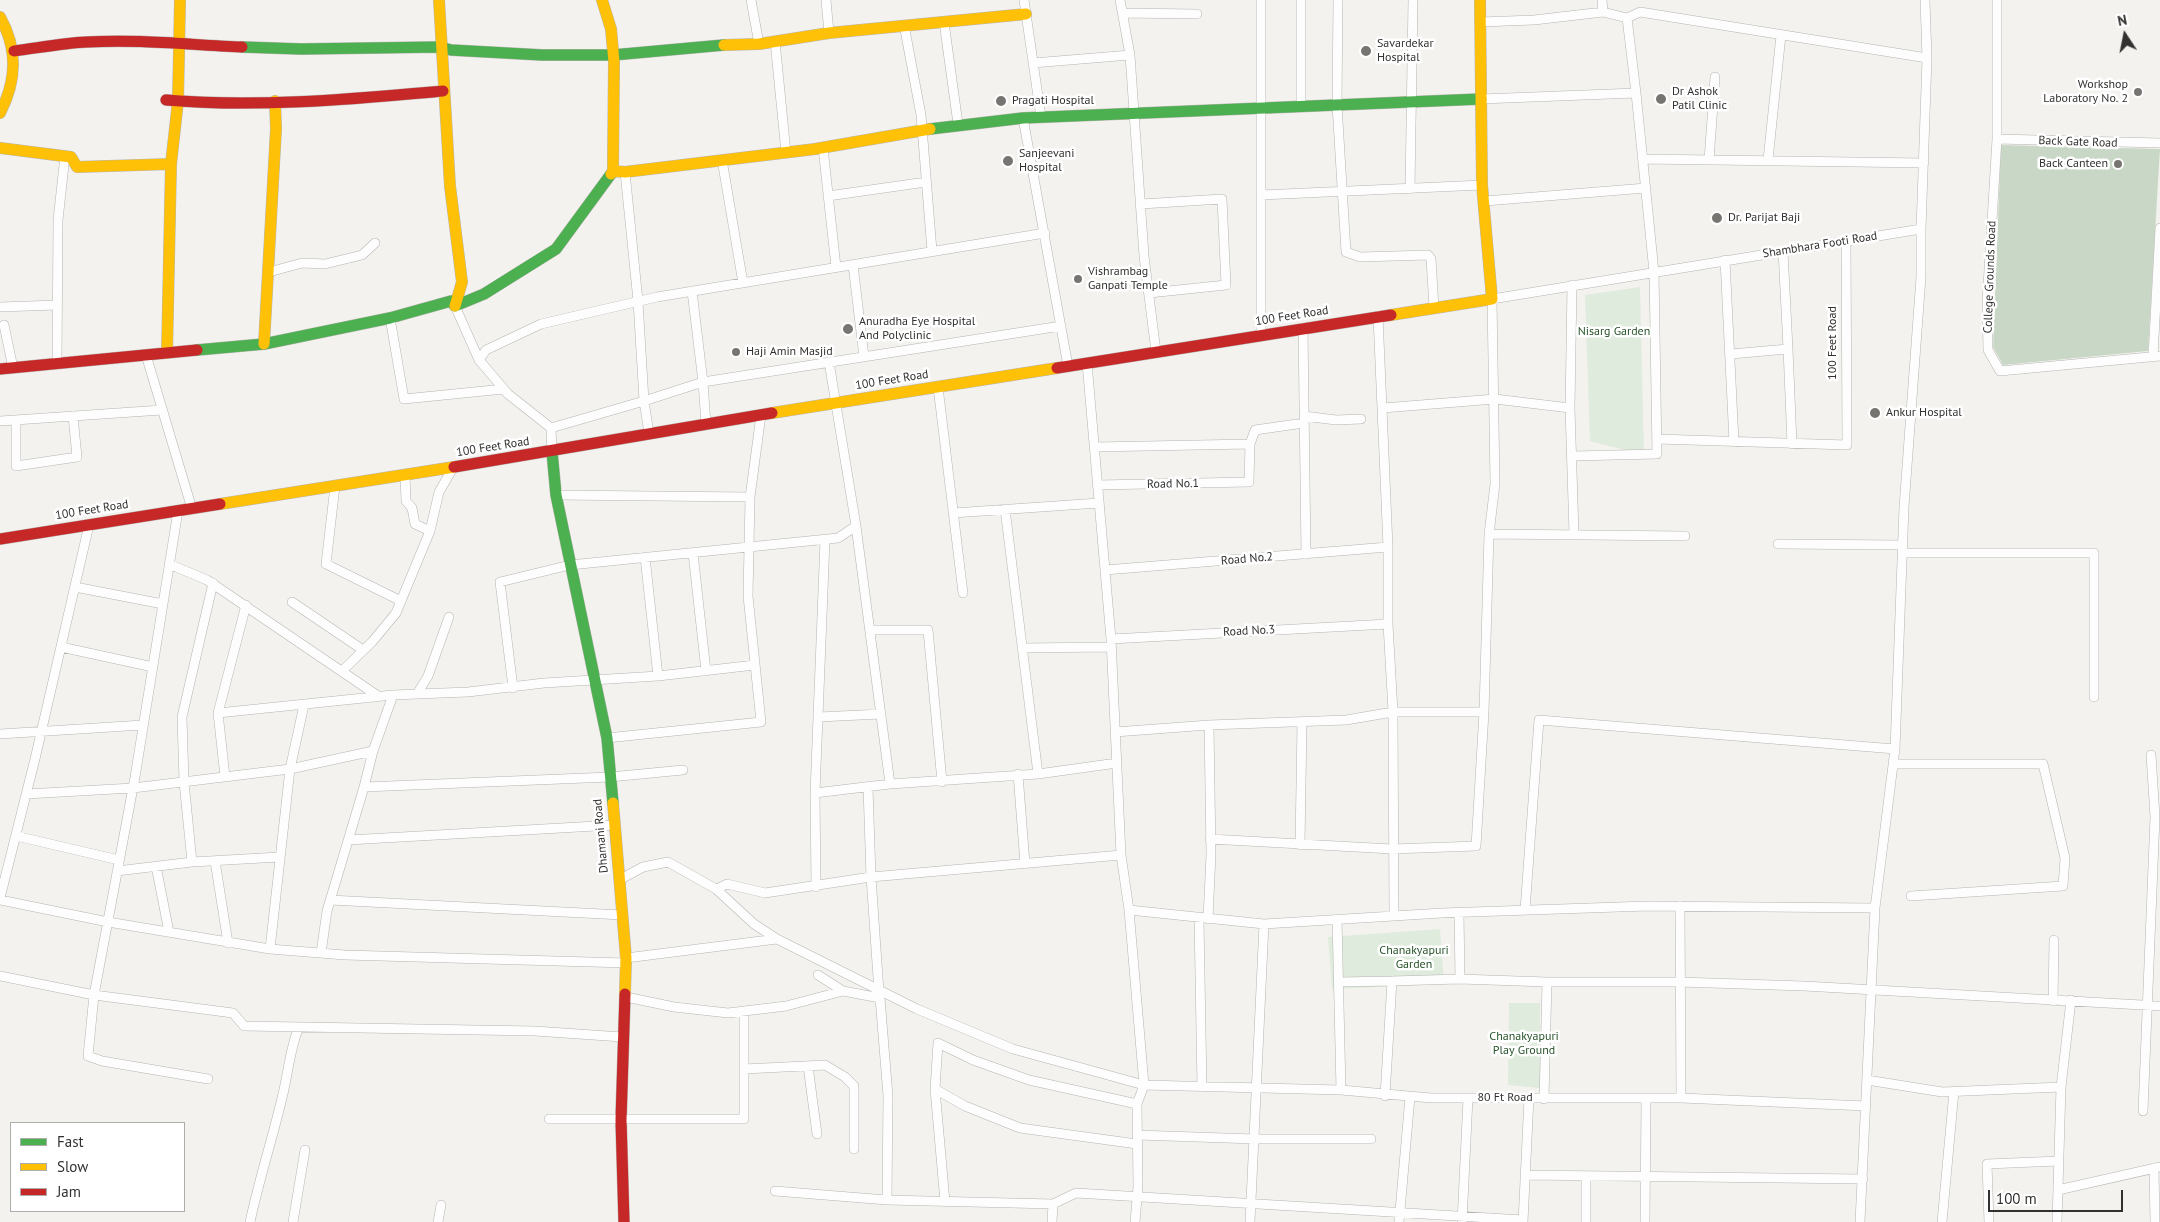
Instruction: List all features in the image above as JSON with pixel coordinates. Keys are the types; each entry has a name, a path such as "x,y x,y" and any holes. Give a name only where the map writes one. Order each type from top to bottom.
{"main road":[{"path":"167,353 172,100 180,44 180,0"},
{"path":"439,0 440,47 453,221 462,282 454,306"},
{"path":"454,306 484,294 556,249 619,171 611,29 602,0"},
{"path":"1480,0 1482,185 1485,202 1492,299"},
{"path":"14,51 87,42 301,49 440,47 451,50 542,55 613,55 706,46 759,44 829,33 1026,14"},
{"path":"0,17 16,59 9,97 0,112"},
{"path":"172,100 275,101 367,98 443,91"},
{"path":"619,171 823,148 958,124 1023,118 1481,99"},
{"path":"264,344 276,130 275,101"},
{"path":"0,148 71,157 77,166 171,164"},
{"name":"100 Feet Road","path":"0,539 453,468 552,452 649,433 1492,299"},
{"path":"0,369 264,344 390,318 451,300 454,306"},
{"name":"Dhamani Road","path":"552,452 556,495 596,680 606,738 610,777 626,961 626,997 622,1037 621,1120 624,1222"}],"street":[{"path":"751,0 759,44"},
{"path":"826,0 829,33"},
{"path":"1024,0 1041,117"},
{"path":"1120,0 1130,55 1141,204 1156,352"},
{"path":"1261,0 1261,335"},
{"path":"1301,0 1301,106"},
{"path":"1338,0 1337,105 1346,252 1360,257 1428,255 1431,259 1434,308"},
{"path":"1410,189 1412,0"},
{"path":"1602,0 1602,12"},
{"path":"1860,1222 1875,908 1895,749 1903,549 1921,277 1921,229 1928,58 1925,0"},
{"path":"1996,139 1997,0"},
{"path":"1481,22 1534,20 1602,12 1627,18 1640,12 1928,58"},
{"path":"1123,13 1197,14"},
{"path":"1573,456 1657,454 1654,272 1627,18"},
{"path":"944,22 958,124"},
{"path":"904,30 921,115 932,252"},
{"path":"1768,160 1781,35"},
{"path":"775,42 786,152"},
{"path":"1033,63 1130,55"},
{"path":"1710,160 1715,77"},
{"path":"1481,99 1636,93"},
{"path":"1023,118 1068,366"},
{"name":"Back Gate Road","path":"1996,139 2160,144"},
{"name":"College Grounds Road","path":"1996,139 1986,302 1988,350 2000,371 2157,356"},
{"path":"823,148 836,267"},
{"path":"57,364 58,220 65,156"},
{"path":"1643,159 1924,163"},
{"path":"722,160 743,282"},
{"path":"619,171 638,301 644,400 649,433"},
{"path":"828,196 926,182"},
{"path":"1261,195 1482,185"},
{"path":"1485,202 1646,188"},
{"path":"1141,204 1222,199 1226,285 1149,293"},
{"path":"2157,356 2160,228"},
{"name":"Shambhara Footi Road","path":"1492,299 1921,229"},
{"path":"479,360 486,350 541,324 638,301 1045,233"},
{"name":"100 Feet Road","path":"1792,444 1847,445 1846,241"},
{"path":"269,272 302,263 325,264 362,255 375,243"},
{"path":"1657,439 1792,444 1783,251"},
{"path":"1725,260 1734,442"},
{"path":"853,264 864,357"},
{"path":"1572,285 1570,408 1574,534"},
{"path":"692,291 706,424"},
{"path":"1210,839 1392,849 1476,846 1484,712 1489,534 1495,484 1492,299"},
{"path":"0,307 57,305"},
{"path":"454,306 479,360 504,389 552,428"},
{"path":"1378,316 1388,547 1388,624 1393,712 1392,849 1394,915"},
{"path":"390,318 404,399 504,389"},
{"path":"4,325 13,368"},
{"path":"552,428 703,382 1061,326"},
{"path":"1303,328 1306,554"},
{"path":"1731,354 1788,349"},
{"path":"146,355 192,509"},
{"path":"829,362 856,526 890,784"},
{"path":"1087,363 1111,643 1121,855 1129,910 1144,1085 1137,1104 1137,1198 1135,1222"},
{"path":"938,387 962,593"},
{"path":"1383,408 1495,399 1570,408"},
{"path":"0,422 162,410"},
{"path":"606,738 761,722 748,596 748,548 750,497 761,415"},
{"path":"16,420 16,466 77,457 73,416"},
{"path":"1094,447 1250,444 1255,430 1304,419 1361,419"},
{"path":"552,428 552,452"},
{"name":"Road No.1","path":"1097,485 1248,482 1250,444"},
{"path":"342,671 396,613 430,531 439,492 453,468"},
{"path":"405,475 406,501 412,508 415,524 430,531"},
{"path":"335,486 326,564 401,601"},
{"path":"556,495 750,497"},
{"path":"953,513 1099,503"},
{"path":"1005,510 1038,774"},
{"path":"178,511 143,725 94,995 88,1056 102,1061 208,1079"},
{"path":"89,525 42,731 0,899 108,922 228,944 270,950 321,953 626,961 777,938"},
{"path":"514,688 500,582 570,565 826,540 838,538 856,526"},
{"path":"1489,534 1685,536"},
{"path":"816,887 815,792 819,717 820,634 826,540"},
{"path":"1778,544 2094,553 2094,697"},
{"name":"Road No.2","path":"1105,570 1388,547"},
{"path":"693,553 706,671"},
{"path":"645,557 658,676"},
{"path":"169,564 213,583 378,696"},
{"path":"192,862 184,782 182,717 213,583"},
{"path":"75,587 162,604"},
{"path":"292,602 363,650"},
{"path":"225,777 218,713 246,605"},
{"path":"417,694 428,676 450,617"},
{"name":"Road No.3","path":"1022,648 1388,624"},
{"path":"870,630 928,630 942,782"},
{"path":"61,647 152,667"},
{"path":"218,713 304,706 378,696 514,688 544,683 658,676 755,665"},
{"path":"321,953 330,900 373,751 393,695"},
{"path":"270,950 290,769 304,706"},
{"path":"1115,732 1210,725 1346,720 1393,712 1484,712"},
{"path":"819,717 880,714"},
{"path":"1525,910 1539,720 1895,749"},
{"path":"1300,845 1302,722"},
{"path":"0,734 143,725"},
{"path":"1202,1086 1203,919 1210,839 1210,725"},
{"path":"26,794 132,788 290,769 373,751"},
{"path":"2143,1111 2147,1005 2156,937 2158,817 2151,755"},
{"path":"815,792 868,788 890,784 942,782 1018,774 1038,774 1117,763"},
{"path":"1893,764 2043,764 2065,858 2063,886 1911,896"},
{"path":"364,787 610,777 683,770"},
{"path":"1018,774 1025,864"},
{"path":"868,788 871,877 888,1096 887,1200"},
{"path":"348,840 614,825"},
{"path":"16,836 119,860"},
{"path":"716,889 726,884 765,893 816,887 871,877 1121,855"},
{"path":"117,871 215,860 279,857"},
{"path":"215,860 228,944"},
{"name":"80 Ft Road","path":"619,880 643,867 668,862 716,889 754,924 777,938 879,988 917,1009 1013,1049 1144,1085 1342,1090 1385,1096 1410,1097 1681,1098 1866,1106"},
{"path":"156,866 169,932"},
{"path":"330,900 622,915"},
{"path":"1129,910 1264,924 1394,915 1525,910 1680,906 1875,908"},
{"path":"1680,906 1681,1098"},
{"path":"1459,913 1460,979"},
{"path":"1338,919 1342,1090"},
{"path":"1250,1222 1258,1089 1264,924"},
{"path":"2053,1001 2054,940"},
{"path":"0,976 94,995 233,1013 244,1026 535,1031 622,1037"},
{"path":"818,976 842,991 880,998"},
{"path":"1340,982 1460,979 1547,982 1679,982 1804,986 1871,992 2053,1001 2071,1000 2160,1006"},
{"path":"1385,1096 1392,981"},
{"path":"1544,1098 1547,982"},
{"path":"626,997 674,1007 728,1013 786,1006 842,991"},
{"path":"2057,1222 2061,1087 2071,1000"},
{"path":"549,1119 744,1119 744,1012"},
{"path":"250,1222 257,1188 285,1088 293,1052 292,1042 298,1027"},
{"path":"945,1202 935,1089 938,1043 973,1060 1029,1080 1137,1104"},
{"path":"744,1068 825,1065 845,1077 854,1086 854,1149"},
{"path":"808,1066 816,1134"},
{"path":"1867,1080 1942,1092 2061,1087"},
{"path":"935,1089 965,1106 1020,1128 1137,1139 1371,1140"},
{"path":"1942,1222 1954,1091"},
{"path":"1399,1217 1410,1097"},
{"path":"1463,1219 1468,1098"},
{"path":"775,1191 887,1200 1053,1204 1076,1193 1251,1204 1399,1217 1523,1221 1529,1098"},
{"path":"1644,1222 1646,1098"},
{"path":"293,1222 305,1150"},
{"path":"1988,1222 1987,1164 2059,1161"},
{"path":"2058,1190 2157,1167 2155,1222"},
{"path":"1525,1175 1645,1178 1863,1179"},
{"path":"1586,1176 1586,1222"},
{"path":"1052,1222 1053,1204"},
{"path":"438,1222 441,1205"}],"green space":[{"path":"2001,145 2160,149 2148,351 2003,365 1993,347"},
{"name":"Nisarg Garden","path":"1640,287 1644,455 1590,441 1585,295"},
{"name":"Chanakyapuri Garden","path":"1440,929 1444,984 1332,989 1328,937"},
{"name":"Chanakyapuri Play Ground","path":"1509,1003 1540,1003 1540,1088 1508,1085"}],"traffic: fast":[{"path":"242,47 301,49 440,47 451,50 542,55 613,55 724,45"},
{"path":"930,129 1023,118 1481,99"},
{"path":"197,350 264,344 390,318 451,301 455,306 484,294 556,249 611,174"},
{"path":"552,452 556,495 607,738 613,803"}],"traffic: slow":[{"path":"167,353 171,164 178,101 180,0"},
{"path":"439,0 450,186 462,282 455,306"},
{"path":"602,0 611,29 614,62 613,171 611,174"},
{"path":"1391,315 1492,299 1482,185 1480,0"},
{"path":"724,45 759,44 829,33 1026,14"},
{"path":"0,17 10,41 13,65 10,89 0,113"},
{"path":"264,344 276,129 275,101"},
{"path":"613,171 625,172 815,149 930,129"},
{"path":"0,148 71,157 77,167 171,164"},
{"path":"772,413 1057,368"},
{"path":"220,504 454,467"},
{"path":"613,803 626,958 625,994"}],"traffic: jam":[{"path":"14,51 69,43 106,41 242,47"},
{"path":"166,100 270,103 443,91"},
{"path":"1057,368 1391,315"},
{"path":"0,369 197,350"},
{"path":"454,467 772,413"},
{"path":"0,539 220,504"},
{"path":"624,1222 621,1120 625,994"}],"place":[{"name":"Savardekar Hospital","path":"1366,51"},
{"name":"Workshop Laboratory No. 2","path":"2138,92"},
{"name":"Dr Ashok Patil Clinic","path":"1661,99"},
{"name":"Pragati Hospital","path":"1001,101"},
{"name":"Sanjeevani Hospital","path":"1008,161"},
{"name":"Back Canteen","path":"2118,164"},
{"name":"Dr. Parijat Baji","path":"1717,218"},
{"name":"Vishrambag Ganpati Temple","path":"1078,279"},
{"name":"Anuradha Eye Hospital And Polyclinic","path":"848,329"},
{"name":"Haji Amin Masjid","path":"736,352"},
{"name":"Ankur Hospital","path":"1875,413"}]}
